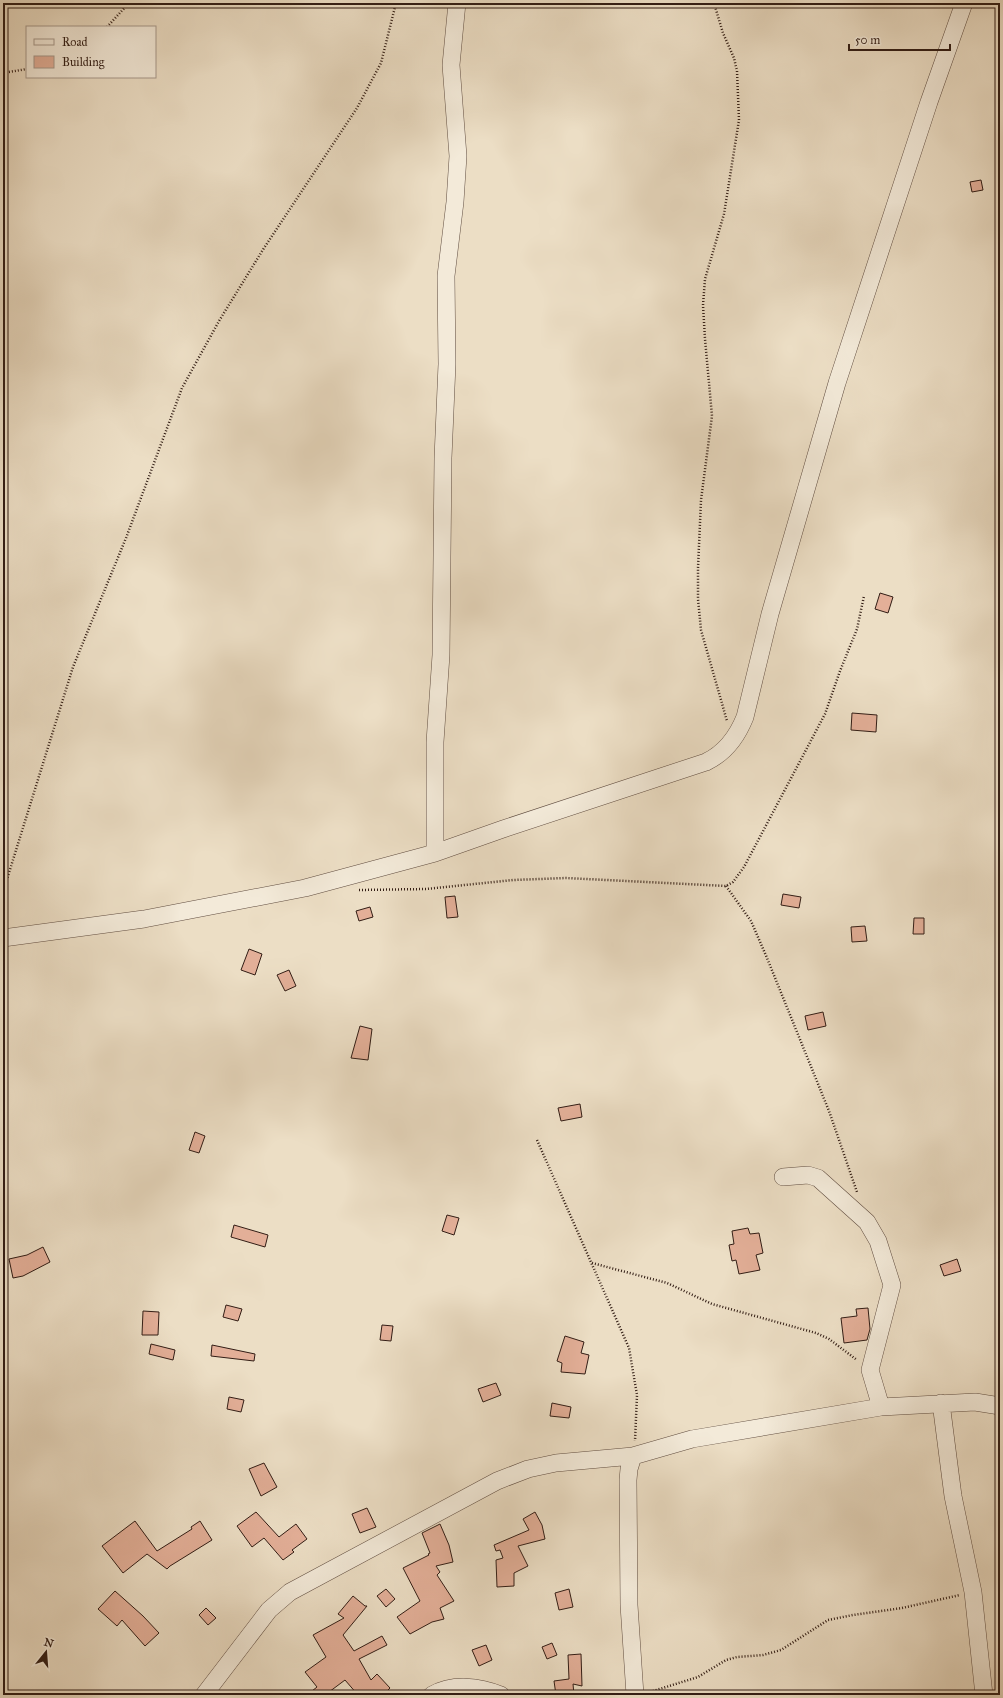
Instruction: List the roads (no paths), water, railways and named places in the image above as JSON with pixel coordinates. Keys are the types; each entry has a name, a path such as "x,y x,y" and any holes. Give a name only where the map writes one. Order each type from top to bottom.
{"street":[{"path":"435,853 435,742 441,655 443,458 447,364 446,276 455,202 458,156 451,64 457,3"},
{"path":"3,938 144,919 305,888 435,853 706,762 733,741 740,732 746,717 770,614 837,383 929,102 964,3"},
{"path":"783,1177 808,1175 818,1178 867,1222 874,1233 892,1285 892,1290 870,1370 881,1407"},
{"path":"204,1695 269,1610 290,1592 497,1481 528,1469 556,1463 633,1456 692,1439 881,1407 975,1402 1000,1406"},
{"path":"940,1403 953,1496 973,1592 984,1695"},
{"path":"633,1456 629,1469 628,1487 629,1605 642,1694"},
{"path":"432,1695 440,1690 457,1687 488,1690 501,1695"}]}
